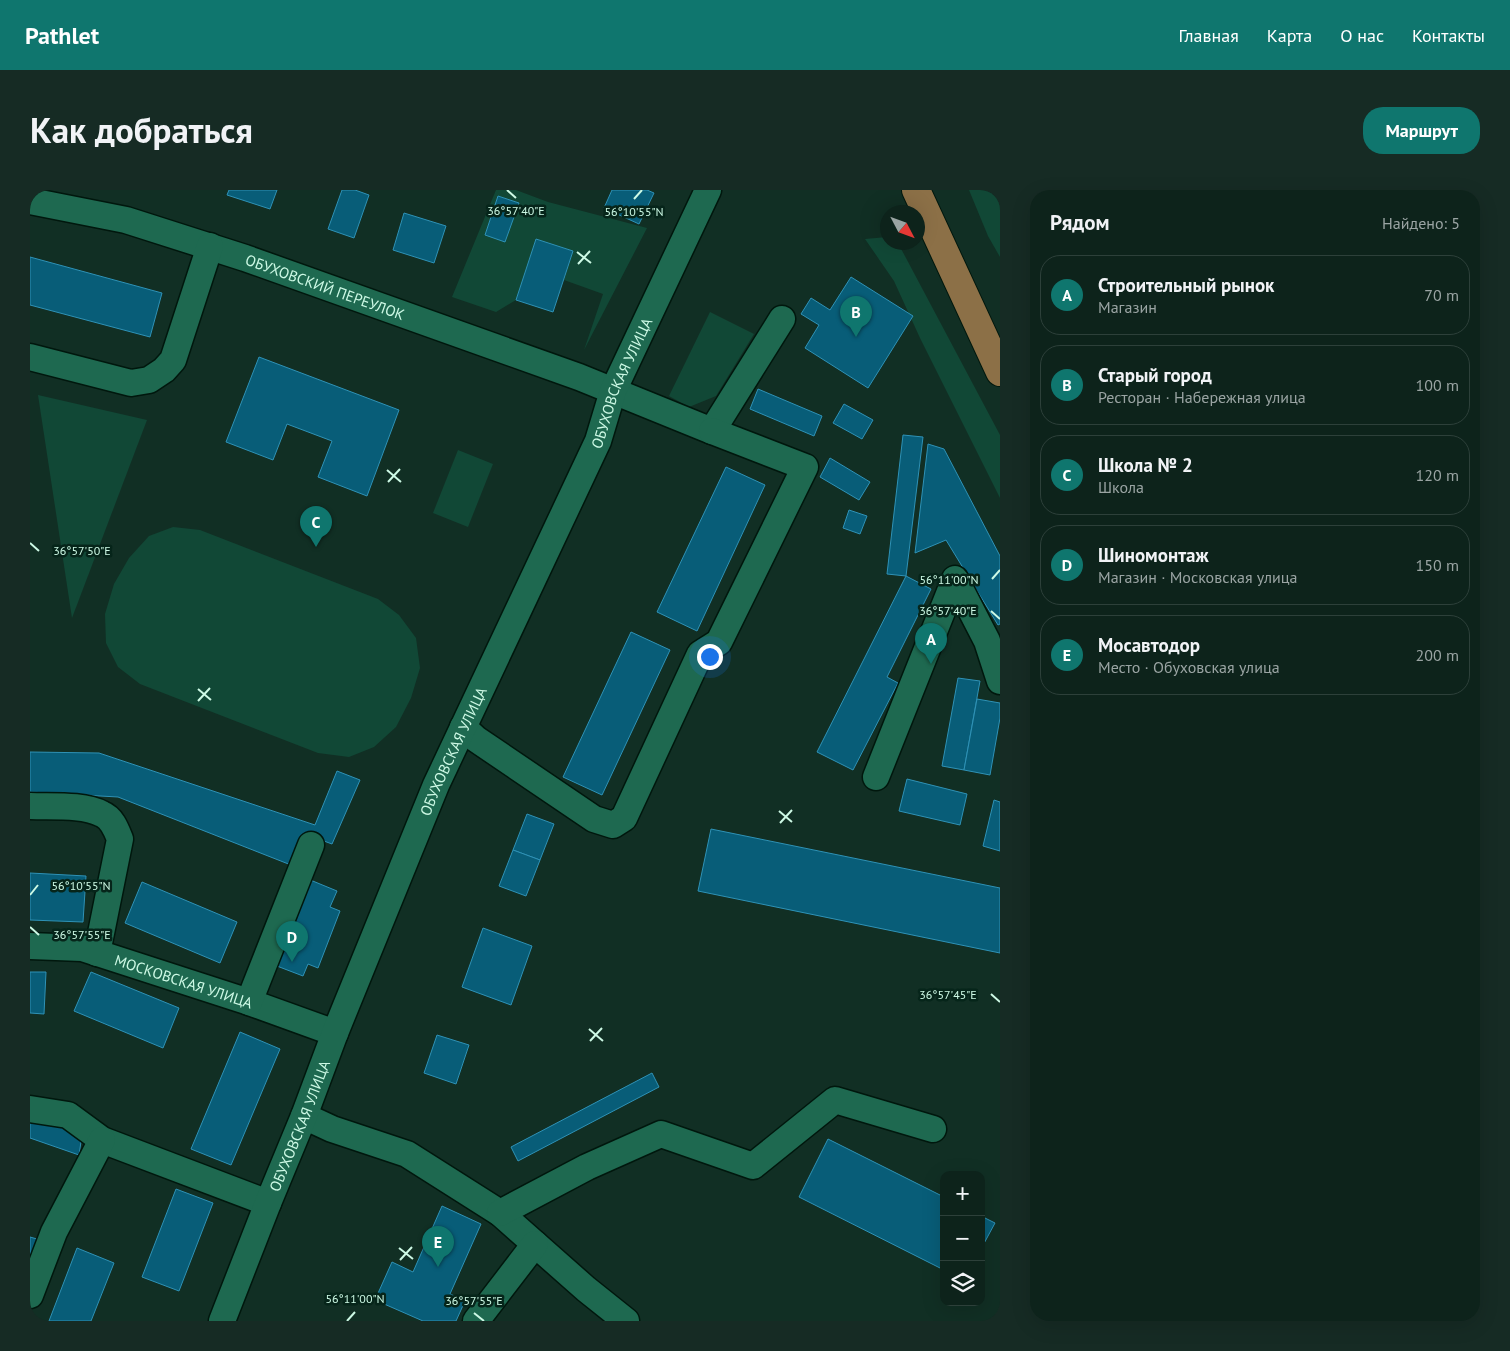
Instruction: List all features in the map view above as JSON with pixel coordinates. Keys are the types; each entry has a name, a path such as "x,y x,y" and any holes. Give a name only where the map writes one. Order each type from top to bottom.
{"main road":[{"path":"915,194 998,363"}],"street":[{"name":"ОБУХОВСКАЯ УЛИЦА","path":"222,1321 335,1033 436,785 598,441 613,391 708,190"},
{"name":"ОБУХОВСКИЙ ПЕРЕУЛОК","path":"30,201 126,220 210,246 490,344 804,467 719,642 700,654 624,818 614,825 594,819 476,738 463,726"},
{"path":"30,357 131,383 150,380 164,370 173,360 210,246"},
{"path":"712,431 782,318"},
{"path":"876,777 955,579 987,641 1000,681"},
{"path":"30,806 84,808 103,814 115,826 120,839 97,953"},
{"path":"249,1002 311,845"},
{"name":"МОСКОВСКАЯ УЛИЦА","path":"30,946 82,948 249,1002 335,1033"},
{"path":"500,1213 587,1167 661,1134 753,1166 835,1100 933,1129"},
{"path":"30,1109 68,1115 102,1140 268,1203"},
{"path":"304,1116 332,1129 407,1154 500,1213 586,1289 626,1321"},
{"path":"30,1296 54,1232 102,1140"},
{"path":"476,1321 535,1244"}],"green space":[{"path":"496,190 516,190 548,202 647,228 584,350 603,294 564,280 573,251 536,239 516,300 496,312 452,297"},
{"path":"969,190 1000,190 1000,257 988,236"},
{"path":"880,238 880,250 902,250 1000,435 1000,498 920,338 894,281 865,239"},
{"path":"710,312 754,334 716,396 689,407 669,396"},
{"path":"38,395 147,420 72,618"},
{"path":"458,450 493,464 468,527 433,513"},
{"path":"173,527 200,530 378,599 399,615 416,638 420,668 411,698 396,727 374,747 349,757 318,753 140,684 118,667 106,643 105,614 114,584 129,558 149,536"}],"building":[{"path":"229,190 277,190 270,209 227,195"},
{"path":"342,190 355,190 369,195 354,238 328,229"},
{"path":"612,190 647,190 654,193 639,224 604,208"},
{"path":"498,196 519,203 505,242 485,235"},
{"path":"404,213 446,226 434,263 393,250"},
{"path":"536,239 573,251 553,312 516,300"},
{"path":"30,257 162,293 150,337 30,305"},
{"path":"851,277 913,316 868,388 805,348 819,325 801,314 811,298 830,310"},
{"path":"259,357 399,410 367,496 318,477 332,441 287,424 273,460 226,442"},
{"path":"758,389 822,416 814,436 750,409"},
{"path":"844,404 873,420 862,439 833,423"},
{"path":"903,435 923,437 906,576 887,574"},
{"path":"928,444 944,449 1000,556 1000,624 998,625 946,540 915,553"},
{"path":"830,458 870,482 859,500 820,477"},
{"path":"726,467 765,485 697,631 657,612"},
{"path":"849,510 867,516 860,534 843,528"},
{"path":"906,576 931,589 887,677 898,683 853,770 817,752"},
{"path":"631,632 670,650 602,795 563,777"},
{"path":"958,678 980,681 964,770 942,766"},
{"path":"977,699 1000,703 1000,718 990,775 964,770"},
{"path":"30,752 99,753 315,825 337,771 360,780 332,844 305,834 291,865 118,797 30,792"},
{"path":"907,779 967,794 960,825 899,811"},
{"path":"994,800 1000,802 1000,851 983,846"},
{"path":"527,814 554,824 540,860 513,850"},
{"path":"711,829 1000,888 1000,953 698,891"},
{"path":"513,850 540,860 526,896 499,886"},
{"path":"30,873 86,876 83,922 30,920"},
{"path":"303,877 337,891 330,907 340,911 318,968 308,964 303,976 269,963"},
{"path":"142,882 237,922 220,963 125,923"},
{"path":"483,928 532,946 511,1005 462,987"},
{"path":"30,972 46,972 44,1014 30,1013"},
{"path":"91,972 179,1008 163,1048 74,1011"},
{"path":"240,1032 280,1049 231,1165 191,1149"},
{"path":"437,1035 469,1045 456,1084 424,1073"},
{"path":"652,1073 659,1087 518,1161 511,1147"},
{"path":"30,1116 49,1119 82,1135 79,1155 30,1138"},
{"path":"828,1139 940,1195 940,1268 799,1197"},
{"path":"176,1189 213,1203 179,1291 142,1277"},
{"path":"442,1206 481,1224 450,1294 465,1301 456,1321 423,1321 375,1300 392,1262 413,1272"},
{"path":"985,1218 995,1223 985,1242"},
{"path":"30,1237 37,1239 30,1258"},
{"path":"77,1248 114,1263 91,1321 49,1321"}],"place":[{"name":"Старый город","path":"856,337"},
{"name":"Школа № 2","path":"316,547"},
{"name":"Строительный рынок","path":"931,664"},
{"name":"Шиномонтаж","path":"292,962"},
{"name":"Мосавтодор","path":"438,1267"}]}
